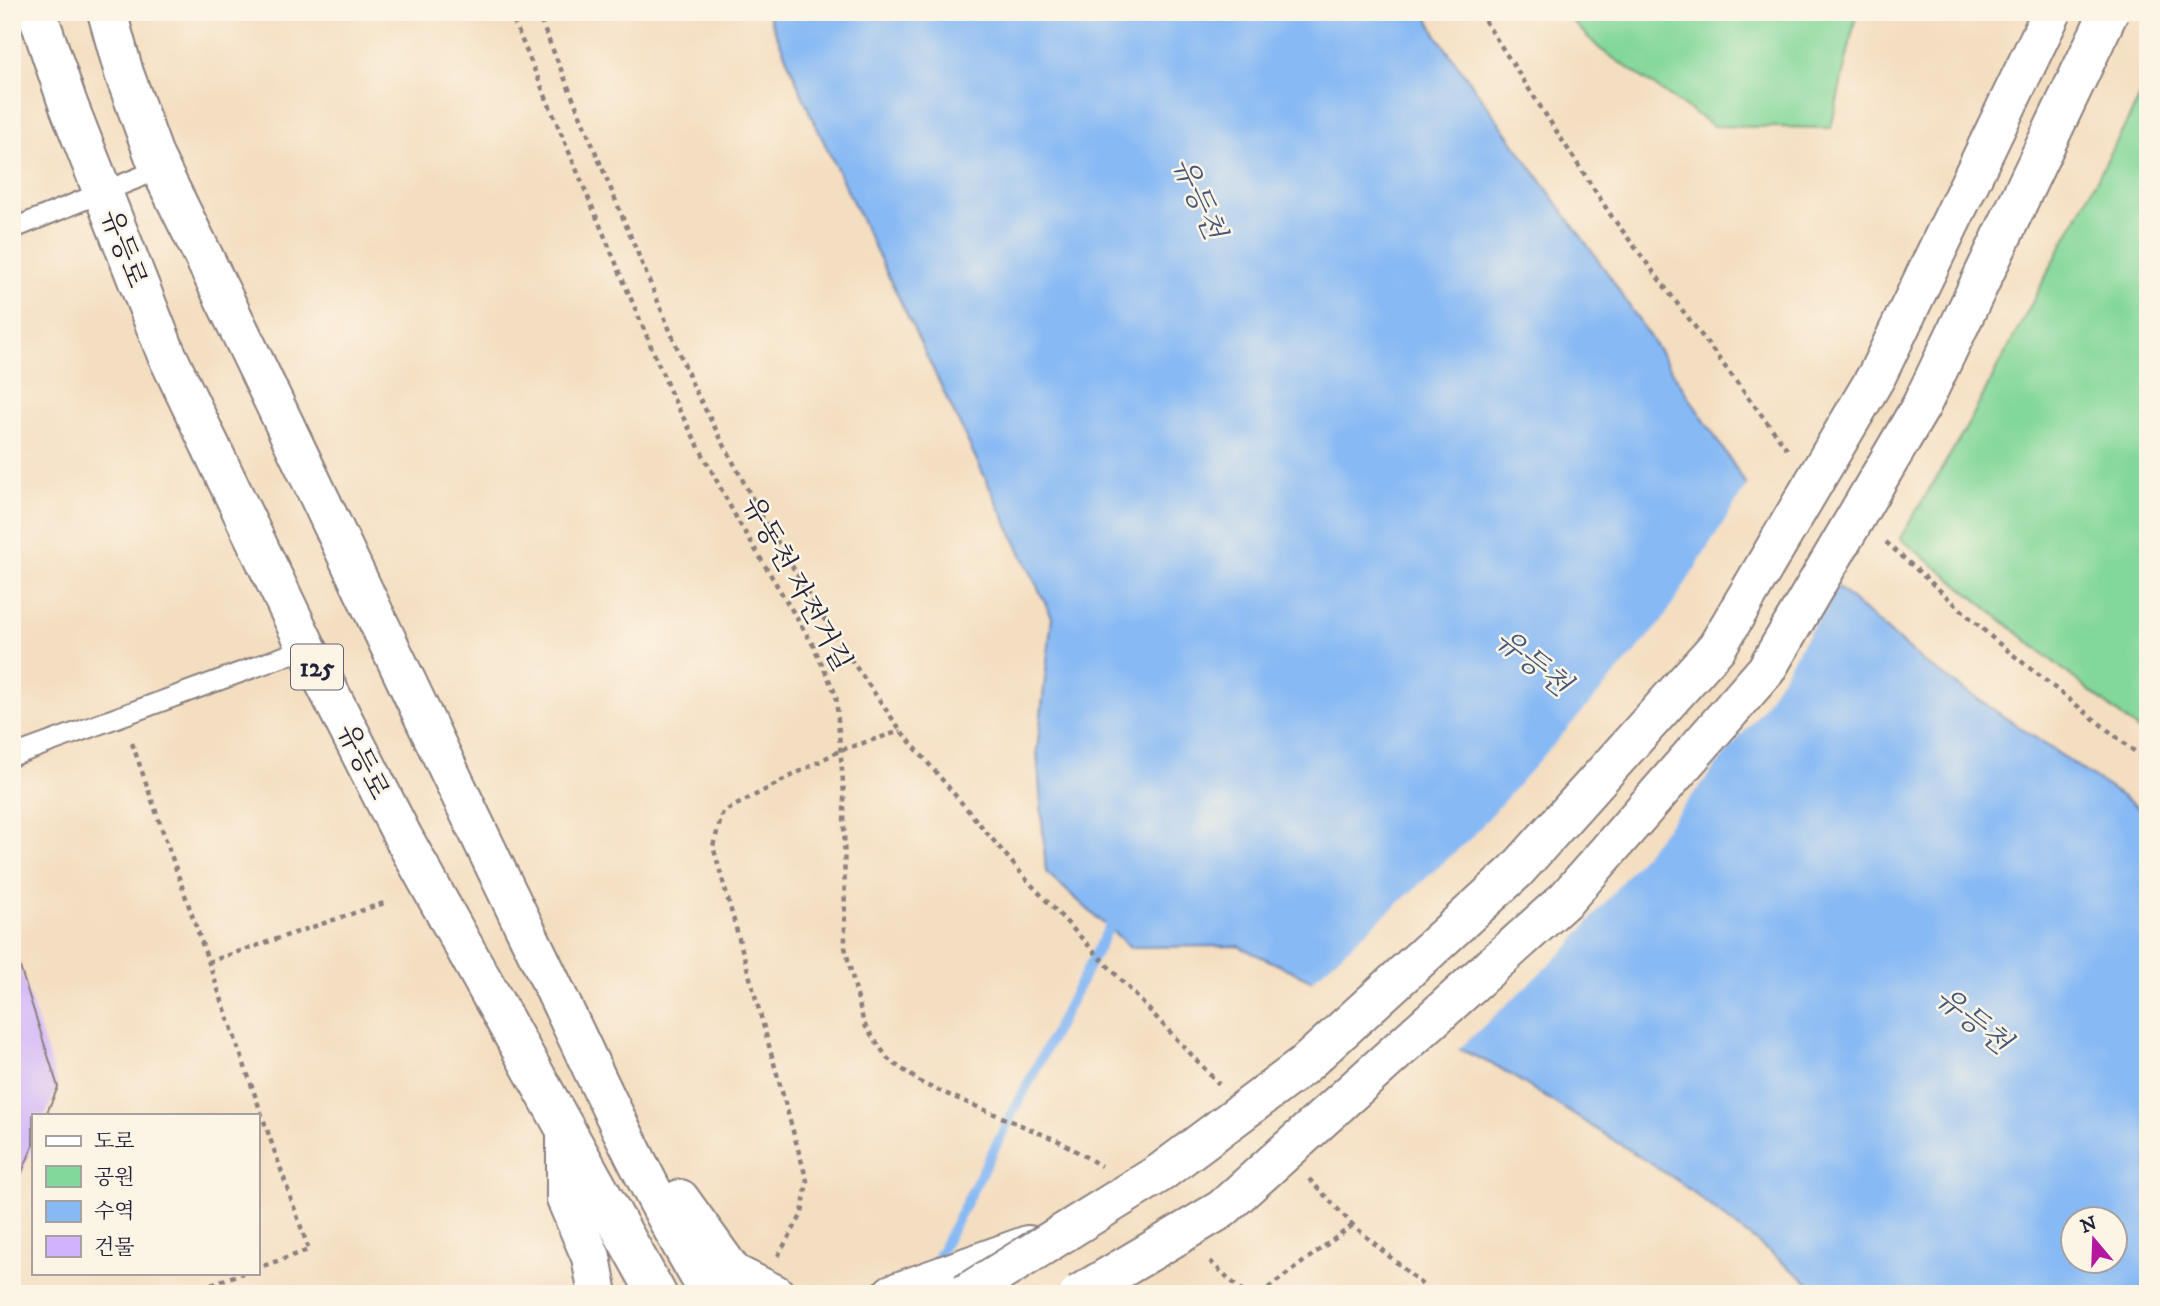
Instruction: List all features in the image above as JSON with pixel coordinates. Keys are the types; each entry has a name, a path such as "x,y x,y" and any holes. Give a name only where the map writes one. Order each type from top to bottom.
{"main road":[{"name":"유등로","path":"37,12 166,353 307,648 403,837 657,1294"},
{"name":"125","path":"107,12 124,73 160,169 449,773 688,1257 710,1294"},
{"path":"965,1294 1160,1173 1303,1066 1516,871 1717,647 1877,375 2052,12"},
{"path":"1081,1293 1222,1209 1555,908 1766,670 1921,406 2109,12"},
{"path":"617,1115 733,1273 775,1278"},
{"path":"566,1133 566,1199 591,1257 598,1294"},
{"path":"892,1294 1066,1231"}],"lane":[{"path":"12,229 160,169"},
{"path":"12,756 307,648"}],"path":[{"name":"유동천 자전거길","path":"510,12 672,396 738,521 813,645 836,695 841,750 845,947 864,1024 888,1059 923,1084 1061,1142"},
{"path":"537,12 694,388 760,513 835,637 901,731 1026,879 1127,986"},
{"path":"1479,12 1612,217 1790,453"},
{"path":"1878,535 1997,642 2148,762"},
{"path":"122,716 309,1250 259,1267"},
{"path":"775,1278 802,1213 807,1181 713,846 723,812 841,750 901,731"},
{"path":"208,962 387,902"},
{"path":"1260,1294 1353,1225"},
{"path":"183,1294 240,1274"}],"green space":[{"path":"1563,12 1857,12 1831,128 1713,126 1600,49"},
{"path":"2148,82 2148,738 1900,538 1965,430"}],"water":[{"name":"유등천","path":"767,12 1425,12 1437,36 1611,278 1782,539 1926,664 2148,814 2148,1294 1823,1294 1678,1181 1498,1067 1238,946 1130,947 1046,872 1037,751 1052,617 810,113"}],"pier":[{"path":"1749,482 1784,536 1839,584 1761,711 1571,944 1457,1051 1309,983 1471,838 1661,623"}],"building":[{"path":"13,945 58,1087 46,1114 32,1114 32,1148 12,1196"}],"waterway":[{"path":"931,1270 1114,918"}]}
